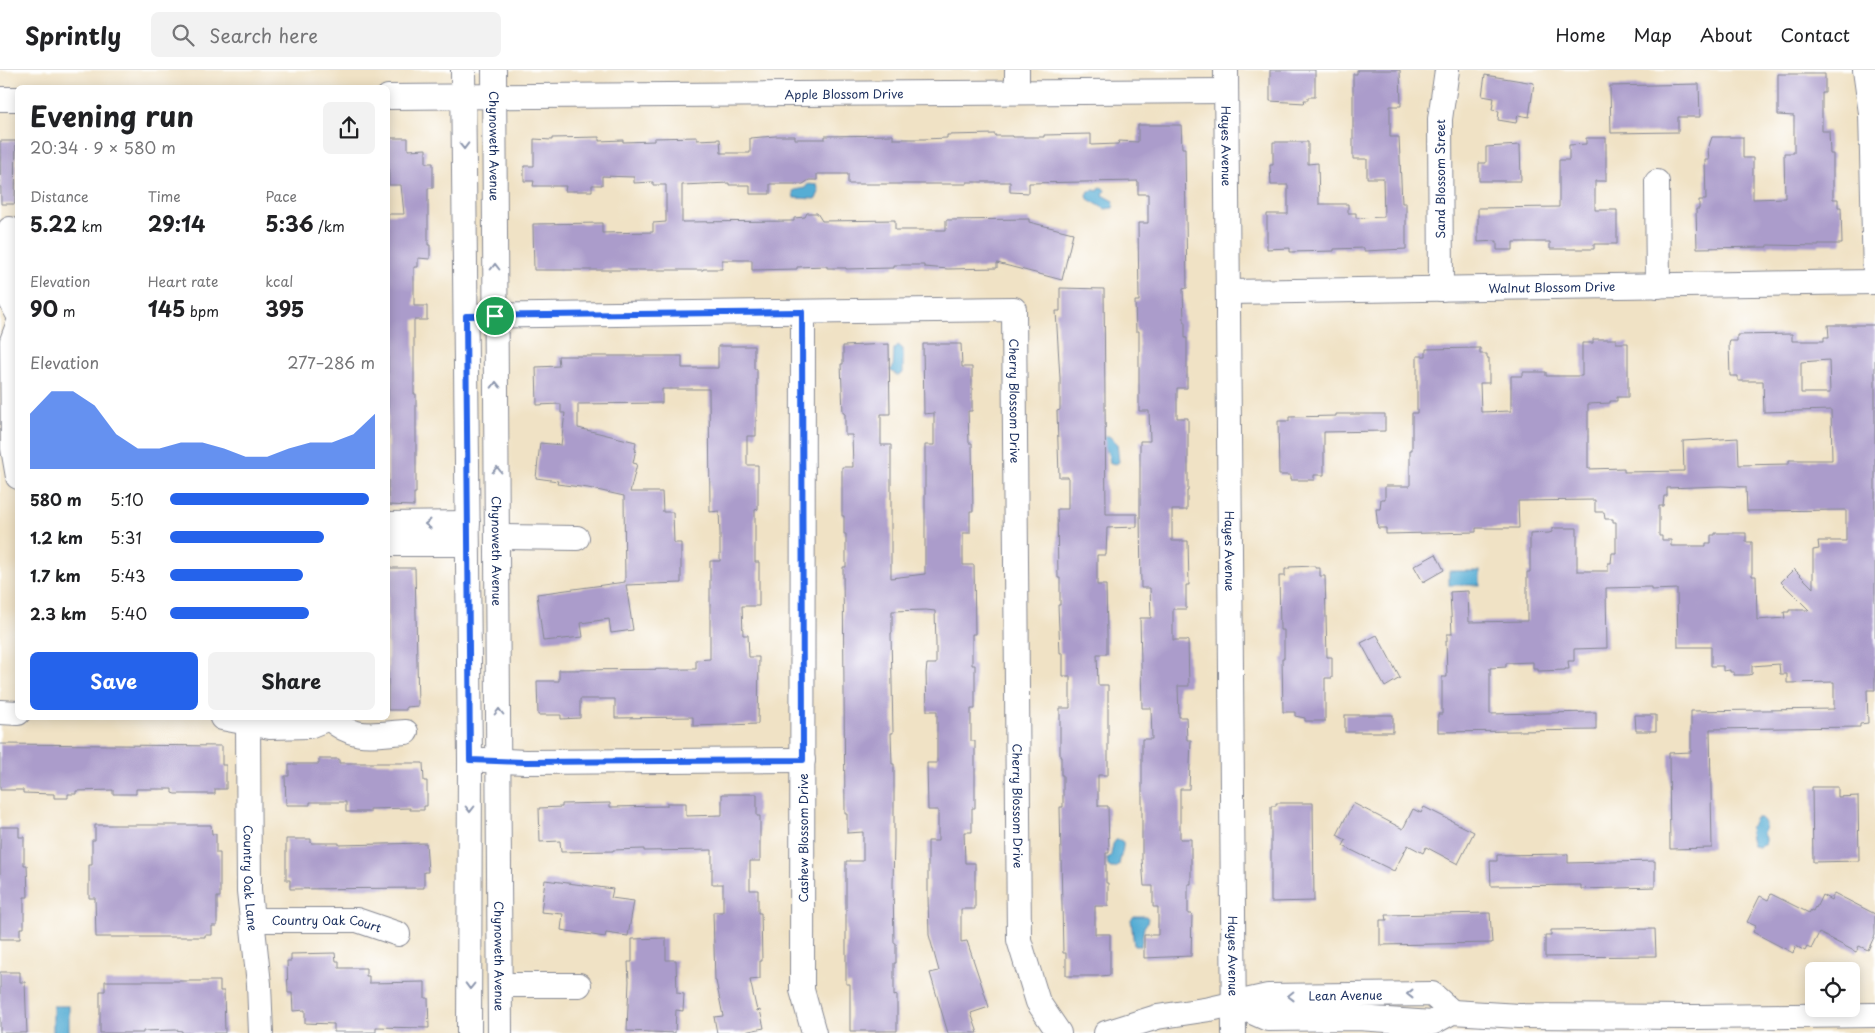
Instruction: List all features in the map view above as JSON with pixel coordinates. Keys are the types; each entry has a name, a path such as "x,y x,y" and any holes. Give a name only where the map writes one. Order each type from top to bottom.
{"street":[{"path":"463,70 470,760 469,1033"},
{"name":"Chynoweth Avenue","path":"494,70 500,1033"},
{"name":"Sand Blossom Street","path":"1441,288 1440,119 1447,70"},
{"path":"1865,70 1871,113 1875,276"},
{"name":"Apple Blossom Drive","path":"390,97 463,97 1017,81 1226,80"},
{"name":"Hayes Avenue","path":"1226,80 1234,1033"},
{"path":"0,99 15,99"},
{"path":"1657,182 1658,286"},
{"path":"10,229 10,299 15,308"},
{"name":"Walnut Blossom Drive","path":"1228,292 1875,282"},
{"name":"Cherry Blossom Drive","path":"466,316 1014,309 1020,940 1038,1002 1059,1033"},
{"name":"Cashew Blossom Drive","path":"802,312 802,990 814,1033"},
{"path":"15,334 12,341 13,448 15,460"},
{"path":"390,524 467,533"},
{"path":"390,544 467,533"},
{"path":"497,536 577,538"},
{"path":"0,712 15,712"},
{"path":"232,720 270,727 309,726 324,720"},
{"path":"331,720 338,726 355,734 406,732"},
{"name":"Country Oak Lane","path":"248,723 249,891 259,984 261,1033"},
{"path":"470,760 525,762 803,760"},
{"name":"Country Oak Court","path":"253,920 357,920 398,934"},
{"path":"501,985 579,985"},
{"name":"Lean Avenue","path":"1106,1033 1157,1018 1268,996 1432,994 1452,1012 1548,1016 1875,1015"}],"water":[{"path":"808,184 817,185 819,192 816,199 794,198 794,190 805,188"},
{"path":"1100,188 1105,190 1103,195 1114,201 1113,208 1105,209 1088,199 1089,191 1098,191"},
{"path":"898,345 903,349 903,373 898,376 890,370 893,368 894,349"},
{"path":"1099,436 1109,436 1117,443 1119,462 1116,464 1110,463 1108,453 1101,447"},
{"path":"1449,571 1480,571 1480,585 1449,585"},
{"path":"1755,818 1761,818 1765,824 1763,834 1765,844 1759,847 1753,846 1750,831"},
{"path":"1116,840 1123,842 1122,850 1119,865 1116,868 1111,868 1108,866 1107,859 1111,855 1113,844"},
{"path":"1134,916 1146,916 1148,918 1144,927 1141,946 1134,946 1131,919"},
{"path":"53,1006 69,1006 69,1033 53,1033"}],"building":[{"path":"1270,70 1315,70 1315,97 1308,97 1308,100 1304,100 1305,103 1270,101"},
{"path":"1357,70 1400,70 1401,106 1390,106 1390,137 1399,137 1402,203 1406,203 1406,249 1364,251 1364,248 1290,252 1290,248 1267,249 1267,214 1288,214 1288,185 1271,185 1270,165 1273,165 1273,142 1308,142 1308,164 1318,163 1319,204 1348,204 1348,213 1356,213 1356,218 1384,217 1383,178 1367,178 1367,159 1353,159 1353,74 1357,74"},
{"path":"1778,74 1825,74 1825,93 1822,93 1822,131 1829,131 1830,154 1833,154 1833,199 1838,199 1838,207 1841,207 1842,244 1697,248 1696,209 1699,209 1699,200 1706,200 1705,160 1709,160 1708,149 1712,137 1743,137 1743,158 1753,158 1753,199 1785,198 1784,153 1794,153 1794,116 1778,115"},
{"path":"1485,75 1534,83 1529,117 1518,115 1516,123 1498,120 1499,111 1492,110 1494,98 1482,96"},
{"path":"1699,84 1700,117 1678,117 1678,132 1611,133 1610,86"},
{"path":"1138,125 1181,125 1182,148 1185,148 1187,288 1183,289 1185,338 1187,338 1187,388 1177,388 1177,418 1188,418 1188,491 1187,510 1172,510 1172,541 1188,541 1189,585 1186,585 1186,609 1173,609 1173,640 1188,640 1189,686 1178,686 1179,717 1186,717 1187,740 1191,740 1189,789 1180,789 1180,839 1191,839 1191,884 1188,884 1188,914 1192,914 1191,956 1144,958 1144,935 1158,935 1158,907 1153,907 1153,886 1144,886 1142,859 1142,739 1152,739 1151,708 1142,708 1140,618 1151,618 1150,588 1141,588 1140,514 1140,441 1150,441 1149,411 1139,411 1139,331 1136,331 1135,301 1139,301 1138,223 1148,223 1148,194 1138,194 1138,181 1029,183 1029,193 1010,192 1010,182 848,184 848,174 817,174 817,180 809,180 803,184 770,184 770,194 750,194 750,185 729,185 729,183 682,185 682,222 794,221 794,218 805,217 807,213 817,213 822,221 895,220 895,230 946,230 946,220 1029,219 1029,222 1073,233 1062,280 997,263 997,268 948,269 924,267 924,265 894,265 894,268 846,269 827,268 827,266 752,270 752,260 722,260 722,269 534,270 533,224 602,223 602,233 653,232 653,223 666,222 666,185 653,185 653,182 634,183 634,177 602,176 602,185 592,185 592,191 565,191 566,186 533,186 534,181 524,181 524,166 534,166 534,139 552,140 552,138 599,137 599,141 623,140 623,142 654,141 654,138 697,137 697,140 720,139 721,153 750,153 750,138 776,136 795,136 795,139 825,139 825,136 893,135 893,139 924,139 947,138 947,135 995,134 995,136 1044,137 1044,135 1091,134 1091,145 1118,144 1119,141 1138,142"},
{"path":"390,138 408,138 408,150 426,149 426,163 433,163 433,188 428,188 428,245 430,245 430,259 418,258 418,267 414,267 414,306 427,306 427,320 414,320 416,493 414,493 414,506 390,505 390,214 404,214 401,185 390,185"},
{"path":"1586,138 1606,138 1606,181 1595,181 1595,210 1617,210 1617,244 1594,244 1594,249 1550,249 1550,242 1513,242 1513,250 1497,250 1497,241 1478,242 1478,208 1559,207 1559,160 1569,160 1569,145 1586,144"},
{"path":"0,141 15,141 15,204 1,204"},
{"path":"1520,145 1521,181 1479,181 1479,163 1486,163 1486,147"},
{"path":"1060,288 1104,289 1106,514 1137,514 1137,527 1107,528 1106,555 1097,555 1097,585 1106,585 1107,634 1107,654 1097,654 1098,685 1108,685 1108,775 1098,775 1098,806 1108,806 1109,853 1106,853 1106,883 1108,883 1108,906 1095,906 1095,934 1110,934 1110,975 1101,976 1066,976 1066,953 1063,953 1060,807 1063,807 1063,775 1061,775 1060,757 1060,708 1070,708 1070,676 1063,676 1063,653 1060,653 1058,605 1060,605 1060,578 1058,578 1057,509 1068,509 1068,477 1059,477 1057,411 1060,410 1060,378 1056,311 1060,311"},
{"path":"1828,325 1875,325 1875,690 1867,690 1868,723 1860,724 1860,727 1710,729 1712,848 1670,849 1669,753 1691,752 1691,711 1834,709 1834,682 1787,683 1787,674 1780,674 1779,664 1752,666 1752,674 1748,675 1734,675 1734,672 1730,672 1730,670 1723,671 1723,666 1711,666 1711,647 1678,647 1677,589 1651,590 1651,587 1606,588 1607,648 1574,649 1574,661 1568,661 1569,669 1538,671 1538,669 1533,669 1533,662 1506,663 1506,667 1490,668 1490,714 1596,712 1596,730 1438,732 1438,714 1442,714 1442,677 1447,677 1447,634 1452,634 1450,592 1468,591 1469,622 1527,621 1527,572 1530,572 1530,534 1549,533 1552,532 1552,528 1577,528 1577,571 1608,571 1608,563 1611,563 1612,553 1616,553 1616,522 1613,522 1613,519 1605,519 1604,512 1595,512 1595,500 1518,501 1519,528 1476,528 1476,532 1386,534 1386,528 1378,528 1376,509 1380,509 1381,499 1385,499 1385,486 1410,486 1412,413 1417,413 1417,356 1426,356 1426,349 1480,348 1480,354 1487,354 1487,358 1489,358 1489,383 1480,383 1481,412 1511,411 1511,376 1523,376 1523,372 1546,372 1546,376 1582,376 1582,343 1593,343 1593,339 1616,339 1616,343 1628,343 1628,397 1617,397 1617,401 1610,401 1610,403 1588,404 1588,469 1624,468 1624,472 1684,471 1683,441 1738,438 1739,465 1789,464 1789,460 1832,460 1831,410 1764,412 1763,381 1738,381 1738,376 1730,376 1729,344 1730,341 1737,341 1737,335 1792,334 1792,341 1824,341 1824,337 1829,337","holes":["1829,360 1830,393 1801,393 1801,362","1746,487 1747,511 1846,510 1846,541 1818,541 1819,549 1813,550 1813,588 1794,569 1781,582 1809,610 1789,610 1789,612 1784,612 1785,618 1757,620 1756,576 1752,576 1752,542 1746,542 1746,533 1715,533 1715,535 1711,535 1711,543 1706,543 1706,546 1671,546 1671,540 1662,540 1662,536 1659,536 1659,506 1663,506 1664,496 1667,496 1667,488"]},
{"path":"889,344 890,414 881,414 881,445 891,445 891,578 925,574 925,445 934,445 934,413 924,414 923,344 961,344 962,367 972,367 972,411 968,411 969,443 972,443 973,511 970,511 970,533 963,533 963,565 974,565 975,634 972,634 972,665 975,665 975,709 971,709 971,741 975,741 975,808 972,808 972,832 964,832 965,863 975,863 975,909 961,909 961,942 967,941 989,1007 971,1013 978,1033 948,1033 930,973 939,971 929,935 928,896 928,841 938,841 938,810 928,810 927,763 937,763 937,711 927,711 927,664 936,664 936,644 935,611 926,610 892,611 893,733 891,733 892,764 894,764 893,884 894,943 896,943 894,996 897,995 897,1031 850,1031 850,984 846,984 846,861 863,861 863,832 847,833 847,814 845,814 843,567 846,567 846,534 844,534 844,516 842,516 842,467 853,467 852,435 845,435 841,364 843,364 843,346"},
{"path":"718,346 754,346 754,369 757,369 756,436 747,436 747,465 758,465 758,509 755,510 755,562 759,562 759,606 742,606 743,635 748,635 749,657 759,657 758,724 693,726 693,717 615,718 615,699 580,699 580,718 561,719 561,715 538,715 537,681 559,681 559,670 696,669 696,660 710,659 710,561 720,561 720,533 719,511 710,512 709,389 662,389 662,403 578,404 578,428 636,442 633,463 637,464 630,492 662,492 663,512 673,512 674,543 681,543 681,583 626,585 633,630 611,633 609,619 581,623 583,637 543,641 537,594 625,582 624,496 588,488 557,484 558,481 536,478 540,443 561,445 565,413 561,413 561,404 537,405 536,367 559,366 558,356 682,356 682,368 718,368"},
{"path":"1336,414 1385,414 1385,431 1324,432 1324,475 1314,475 1314,480 1290,480 1290,475 1279,475 1278,421 1289,421 1289,417 1336,416"},
{"path":"1436,554 1444,570 1423,582 1414,566"},
{"path":"1315,566 1315,568 1320,568 1320,576 1325,576 1327,657 1332,657 1332,678 1325,678 1325,721 1305,721 1305,718 1295,716 1295,712 1283,712 1282,658 1284,658 1284,630 1280,630 1279,576 1285,576 1285,569 1289,569 1289,567"},
{"path":"390,568 415,568 418,706 406,707 406,710 390,710"},
{"path":"1377,635 1400,678 1385,687 1361,643"},
{"path":"1345,715 1393,715 1393,732 1345,732"},
{"path":"1635,715 1656,715 1656,731 1636,731"},
{"path":"0,744 222,746 222,765 226,765 226,789 215,789 215,794 175,794 172,793 172,789 136,789 136,794 113,794 113,790 76,791 76,794 68,794 68,798 54,798 54,794 23,793 23,790 0,790"},
{"path":"319,759 339,759 339,763 423,763 424,781 427,781 427,806 424,806 424,810 410,810 410,808 370,809 370,812 346,812 346,802 310,802 310,805 286,805 285,776 289,776 289,764 319,764"},
{"path":"1812,787 1838,787 1838,797 1858,796 1859,861 1813,862"},
{"path":"722,794 757,794 757,816 760,816 760,861 750,861 750,890 758,890 758,913 761,913 762,961 760,961 760,979 750,980 757,1011 760,1010 764,1028 739,1033 717,1033 714,1017 723,1016 715,981 713,912 723,912 723,884 712,884 712,850 644,851 644,849 561,852 560,841 540,842 539,808 562,807 562,804 610,803 610,807 667,806 667,803 686,803 686,816 722,815"},
{"path":"1276,803 1313,803 1314,901 1271,902 1271,806 1276,806"},
{"path":"1353,803 1403,829 1413,809 1421,813 1424,807 1474,832 1458,864 1426,847 1423,853 1408,845 1394,871 1343,846 1346,840 1337,835"},
{"path":"95,825 211,825 212,834 216,834 216,853 220,853 220,897 217,897 217,926 212,926 212,935 205,935 205,937 96,937 95,898 89,898 89,865 92,865 92,840 95,840"},
{"path":"0,827 19,827 19,837 24,837 24,865 27,865 28,897 24,897 24,928 20,928 20,939 0,939"},
{"path":"286,839 311,839 311,843 339,843 339,845 426,843 428,872 424,872 424,888 290,889 290,880 286,880"},
{"path":"1568,854 1568,863 1655,861 1655,887 1581,889 1581,885 1491,886 1490,861 1497,861 1497,855"},
{"path":"545,880 613,889 611,898 634,901 628,936 606,933 605,937 561,930 563,914 541,912"},
{"path":"1834,893 1875,914 1875,935 1868,950 1859,946 1856,952 1819,933 1811,949 1807,947 1805,951 1796,946 1793,953 1753,932 1756,926 1747,922 1760,896 1768,900 1771,894 1809,913 1816,908 1822,895 1831,900"},
{"path":"1490,913 1492,943 1380,945 1380,920 1387,920 1386,915"},
{"path":"1655,929 1656,956 1545,957 1545,936 1551,936 1551,930"},
{"path":"666,938 666,960 676,960 677,993 684,994 683,1011 676,1010 675,1033 627,1031 628,962 632,962 632,939"},
{"path":"335,953 336,961 339,961 339,968 366,968 366,976 369,976 369,983 425,982 425,998 428,998 429,1028 376,1027 376,1032 334,1032 334,1024 305,1023 305,1010 293,1011 292,993 288,993 287,961 291,961 291,954"},
{"path":"0,972 20,972 20,982 25,982 27,1033 0,1033"},
{"path":"105,981 220,981 220,991 224,991 225,1033 182,1033 182,1031 176,1030 143,1031 143,1033 100,1033 100,991 105,991"}],"route":[{"path":"802,312 803,760 525,762 470,760 466,316 495,316 802,312"}]}
